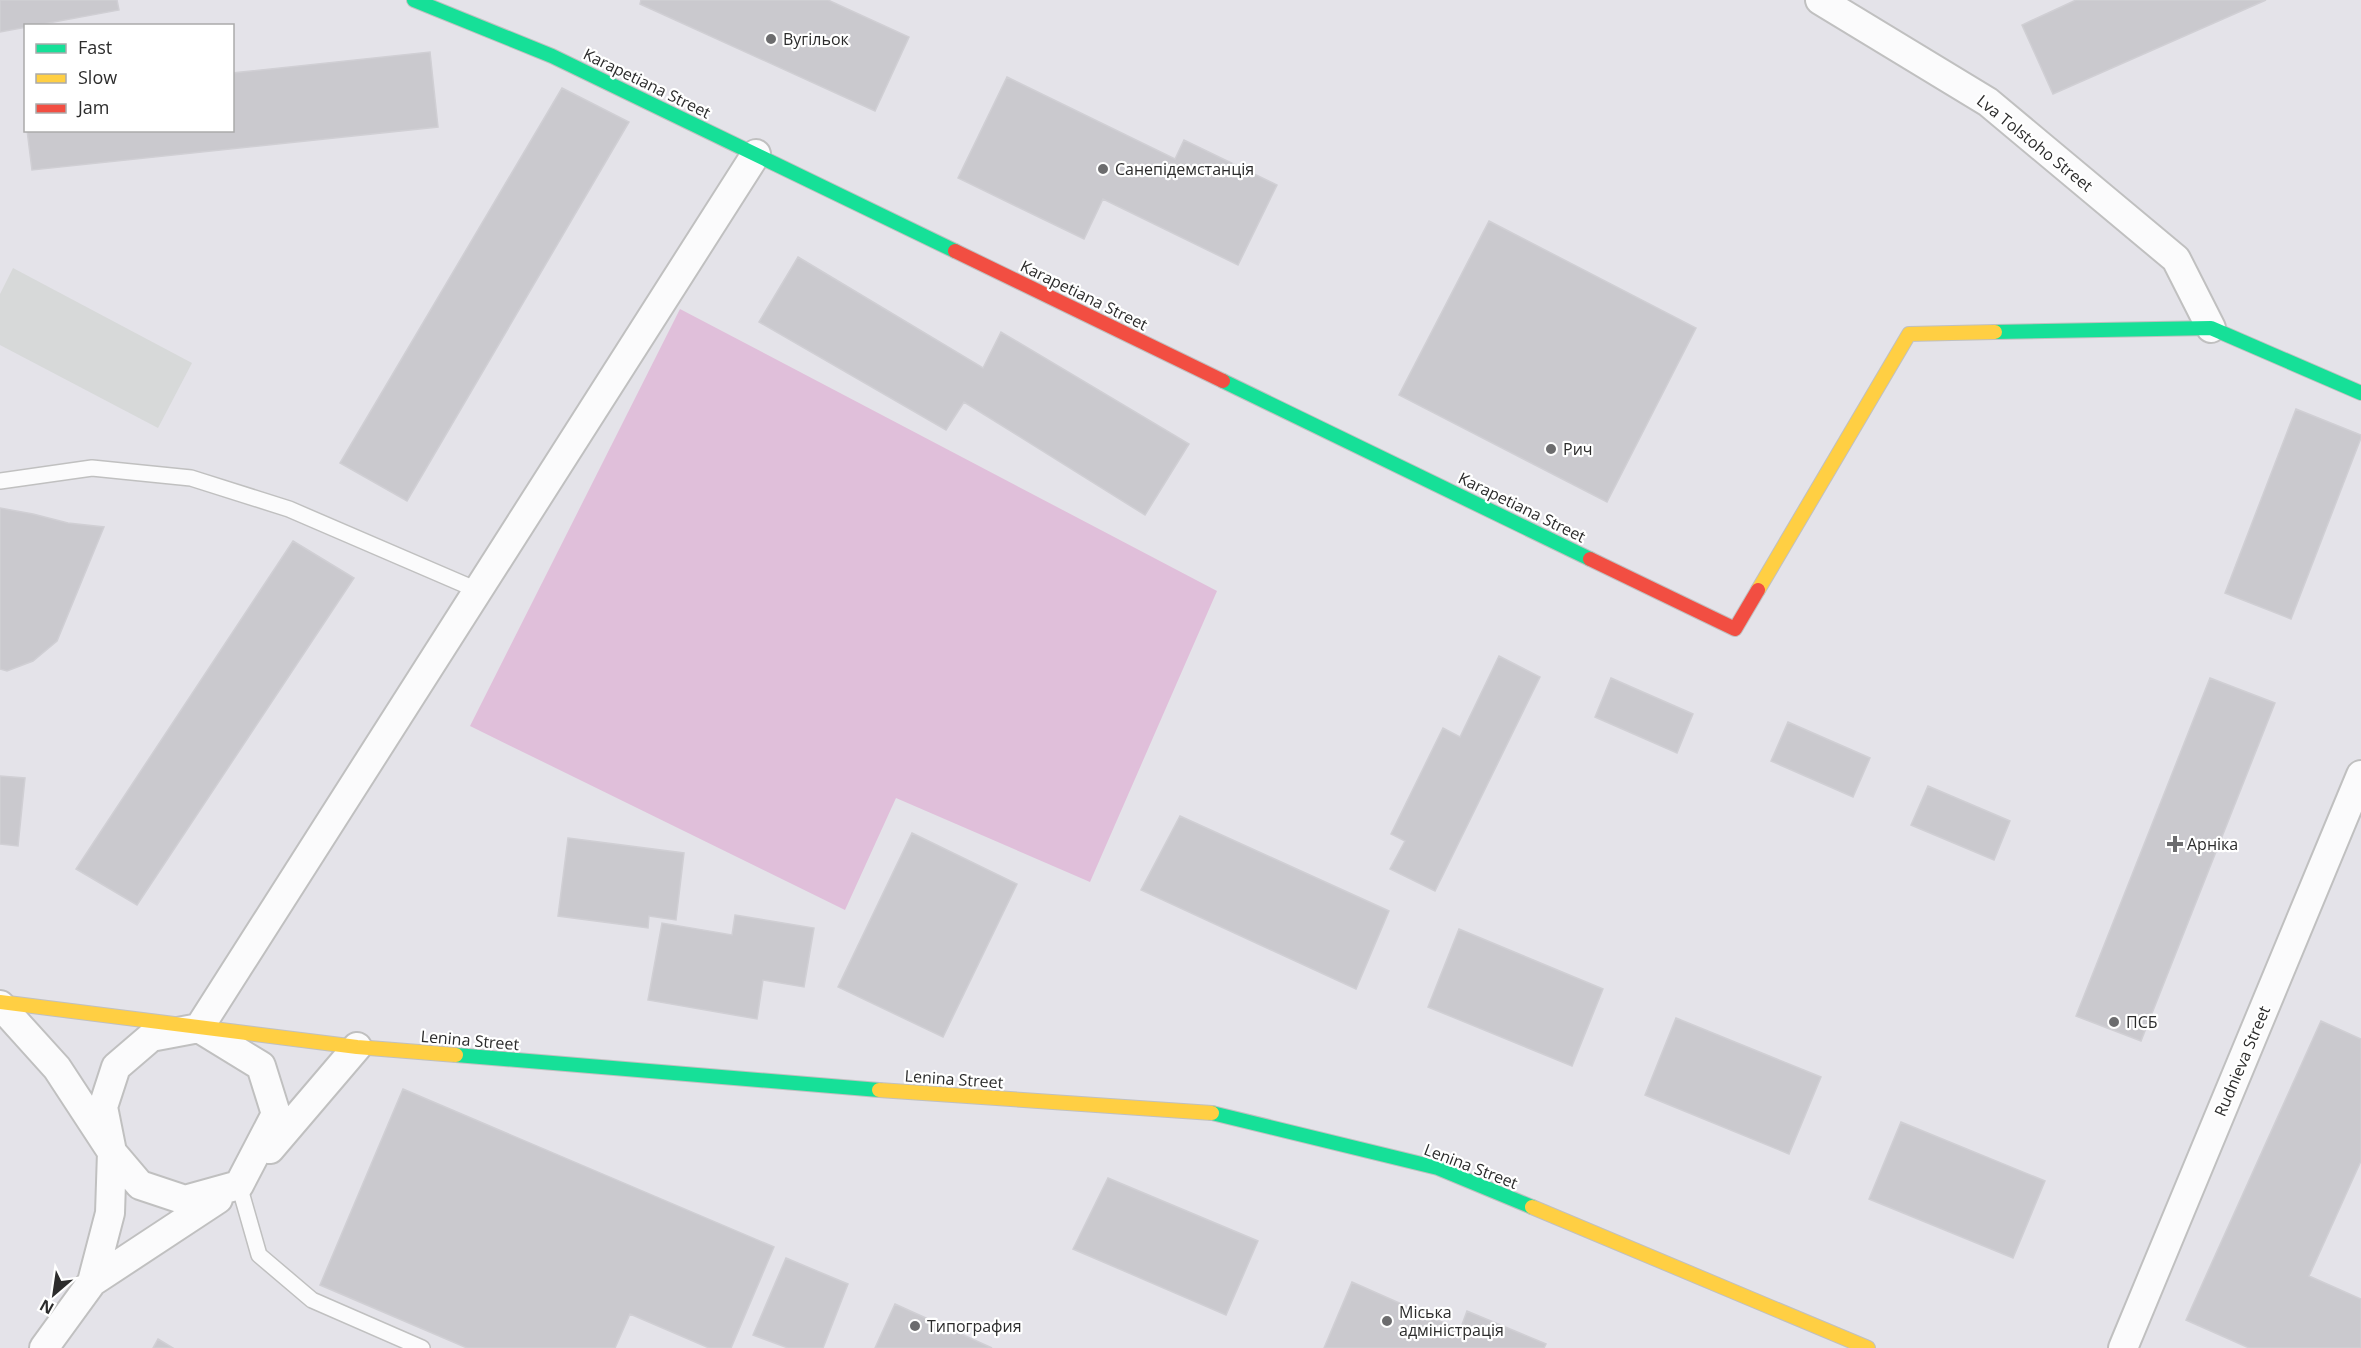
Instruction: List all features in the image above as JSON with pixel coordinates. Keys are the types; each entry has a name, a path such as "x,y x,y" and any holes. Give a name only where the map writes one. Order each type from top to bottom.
{"street":[{"name":"Karapetiana Street","path":"414,0 552,56 1735,629 1909,334 2211,328"},
{"name":"Lva Tolstoho Street","path":"1820,0 1988,102 2176,259 2211,328"},
{"path":"199,1028 756,154"},
{"path":"2211,328 2361,393"},
{"name":"Rudnieva Street","path":"2123,1348 2361,775"},
{"path":"0,1003 57,1068 112,1152 140,1185 185,1200 239,1185 276,1114 261,1066 199,1028 151,1036 116,1067 103,1107 112,1152 110,1213 92,1282"},
{"name":"Lenina Street","path":"0,1003 357,1047 889,1091 1214,1113 1438,1168 1868,1348"},
{"path":"44,1348 92,1282 239,1185 357,1047"}],"lane":[{"path":"0,481 92,468 191,478 290,509 477,590"},
{"path":"239,1185 259,1255 312,1300 422,1348"}],"shaded area":[{"path":"13,268 192,363 158,428 0,345 0,294"},
{"path":"680,309 1217,591 1090,882 896,798 845,910 470,726"}],"building":[{"path":"0,0 117,0 119,10 43,24 24,24 24,28 0,32"},
{"path":"641,0 828,0 909,37 875,111 640,4"},
{"path":"2076,0 2266,0 2053,94 2022,25"},
{"path":"430,52 438,127 32,170 27,132 234,132 234,73"},
{"name":"Санепідемстанція","path":"1007,77 1175,159 1184,140 1277,185 1238,265 1103,199 1084,239 958,178"},
{"path":"562,88 629,122 407,501 340,463"},
{"path":"1489,221 1696,328 1607,502 1399,395"},
{"path":"798,257 983,368 1001,332 1189,444 1145,515 964,402 946,430 759,322"},
{"path":"2296,409 2361,435 2361,438 2291,619 2225,593"},
{"path":"0,508 68,523 104,527 57,641 33,661 7,671 0,669"},
{"path":"293,541 354,578 137,905 76,869"},
{"path":"1499,656 1540,677 1435,891 1390,869 1405,841 1391,834 1443,728 1460,737"},
{"path":"1611,678 1693,714 1677,753 1595,717"},
{"path":"2210,678 2275,703 2141,1041 2076,1016"},
{"path":"1788,722 1870,758 1853,797 1771,761"},
{"path":"0,776 25,778 18,846 0,844"},
{"path":"1928,786 2010,821 1994,860 1911,825"},
{"path":"1180,816 1389,911 1356,989 1141,890"},
{"path":"912,833 1017,884 943,1037 838,987"},
{"path":"568,838 684,853 676,920 649,916 648,928 558,916"},
{"path":"735,915 814,928 804,987 763,980 757,1019 648,1000 662,923 732,935"},
{"path":"1459,929 1603,989 1572,1066 1428,1007"},
{"path":"1676,1018 1821,1077 1789,1154 1645,1095"},
{"path":"2321,1021 2361,1039 2361,1161 2309,1276 2361,1299 2361,1348 2249,1348 2186,1320"},
{"path":"403,1089 774,1247 731,1348 709,1348 630,1314 615,1348 467,1348 320,1285"},
{"path":"1901,1122 2045,1181 2013,1258 1869,1199"},
{"path":"1108,1178 1258,1241 1226,1315 1073,1249"},
{"path":"786,1258 848,1284 823,1348 788,1348 753,1335"},
{"name":"Міська адміністрація","path":"1352,1282 1460,1330 1467,1311 1546,1344 1544,1348 1324,1348"},
{"name":"Типография","path":"895,1304 992,1348 875,1348"},
{"path":"158,1339 173,1348 153,1348"}],"traffic: fast":[{"path":"414,0 552,56 955,251"},
{"path":"1995,332 2211,328 2361,393"},
{"path":"1223,381 1590,559"},
{"path":"456,1055 879,1090"},
{"path":"1212,1113 1438,1168 1532,1207"}],"traffic: slow":[{"path":"1758,590 1909,334 1995,332"},
{"path":"0,1002 357,1047 456,1055"},
{"path":"879,1090 1212,1113"},
{"path":"1532,1207 1868,1348"}],"traffic: jam":[{"path":"955,251 1223,381"},
{"path":"1590,559 1735,629 1758,590"}],"place":[{"name":"Вугільок","path":"771,39"},
{"name":"Санепідемстанція","path":"1103,169"},
{"name":"Рич","path":"1551,449"},
{"name":"Арніка","path":"2175,844"},
{"name":"ПСБ","path":"2114,1022"},
{"name":"Міська адміністрація","path":"1387,1321"},
{"name":"Типография","path":"915,1326"}]}
